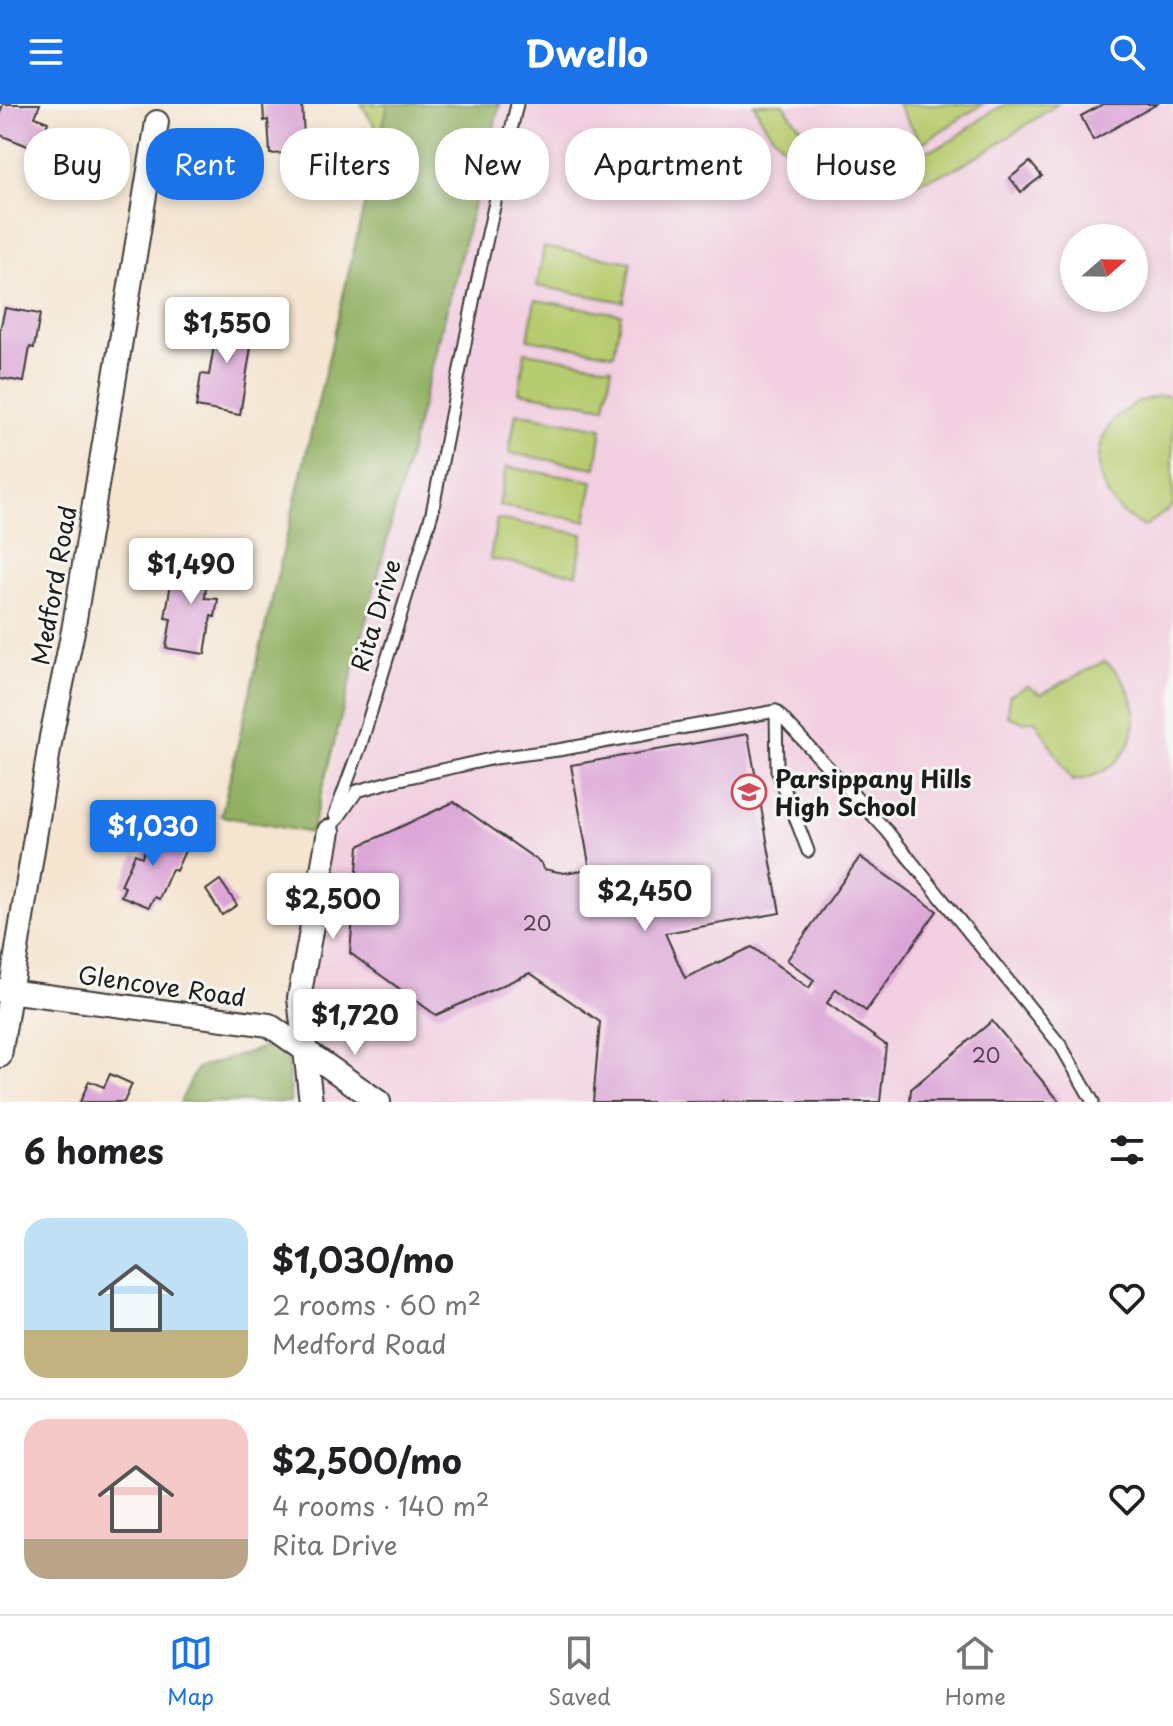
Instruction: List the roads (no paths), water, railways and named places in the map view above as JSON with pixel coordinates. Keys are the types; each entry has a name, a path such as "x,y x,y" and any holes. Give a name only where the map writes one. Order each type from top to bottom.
{"street":[{"name":"Medford Road","path":"0,1056 6,990 73,631 157,122"},
{"name":"Rita Drive","path":"305,1050 299,998 329,831"},
{"name":"Glencove Road","path":"6,990 269,1025 305,1050"},
{"path":"305,1050 311,1102"},
{"path":"305,1050 379,1102"}],"lane":[{"name":"Rita Drive","path":"329,831 361,744 432,513 475,292 517,104"},
{"path":"329,831 357,791 396,780 495,758 558,750 776,711"},
{"path":"776,711 777,770 808,851"},
{"path":"776,711 887,831 1061,1046 1093,1102"}],"place":[{"name":"Parsippany Hills High School","path":"749,792"}]}
